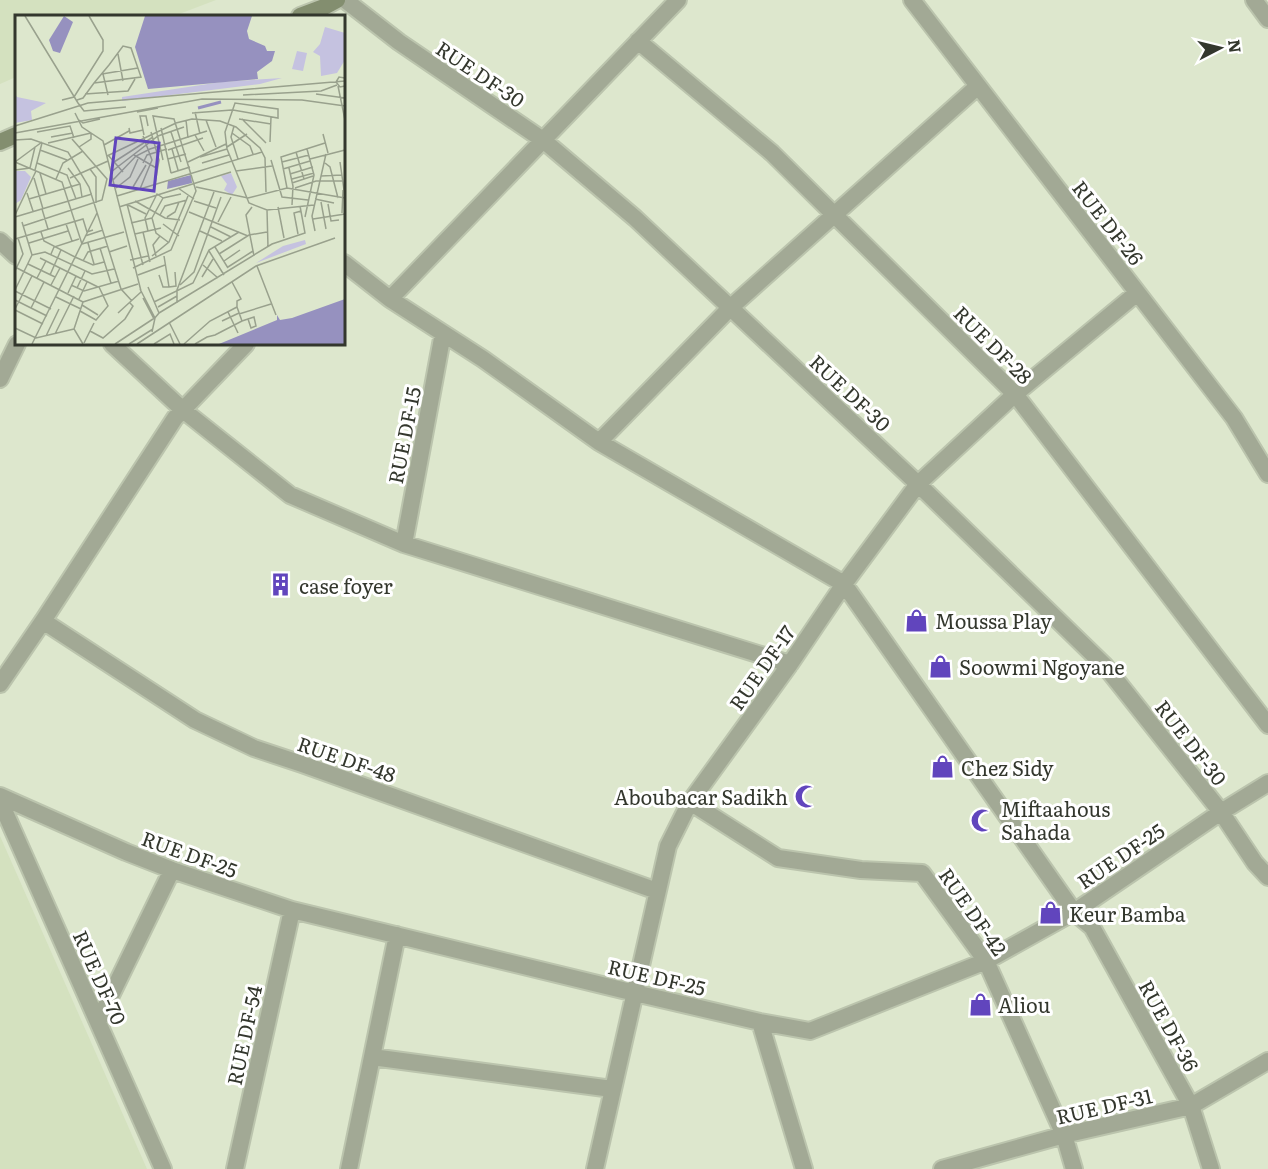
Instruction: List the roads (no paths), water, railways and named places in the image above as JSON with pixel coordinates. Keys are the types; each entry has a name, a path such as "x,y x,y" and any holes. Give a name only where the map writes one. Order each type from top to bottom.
{"main road":[{"path":"303,15 337,0"},
{"path":"0,142 15,135"}],"street":[{"name":"RUE DF-30","path":"345,0 399,42 543,140 635,218 918,484 1105,666 1221,812 1255,863 1268,877"},
{"path":"390,299 678,0"},
{"name":"RUE DF-26","path":"912,0 1234,418 1268,474"},
{"path":"1254,0 1268,19"},
{"name":"RUE DF-28","path":"638,41 772,153 1015,394 1268,725"},
{"path":"599,442 730,308 978,86"},
{"path":"345,264 390,299 483,359 599,442 844,584"},
{"name":"RUE DF-17","path":"595,1169 668,846 690,802 790,664 844,584 918,484 1015,394 1137,293"},
{"name":"RUE DF-15","path":"404,544 443,333"},
{"path":"0,379 17,345"},
{"path":"113,345 183,410 290,495 404,544 790,664"},
{"path":"0,684 175,418 245,345"},
{"name":"RUE DF-36","path":"844,584 1074,912 1092,927 1191,1106 1211,1169"},
{"name":"RUE DF-48","path":"43,621 195,720 254,748 657,891"},
{"name":"RUE DF-25","path":"0,796 172,870 292,910 635,993 760,1022 810,1031 986,961 1074,912 1221,812 1268,783"},
{"name":"RUE DF-70","path":"0,801 163,1169"},
{"name":"RUE DF-42","path":"690,802 778,858 861,870 922,873 986,961 1064,1135 1074,1169"},
{"path":"98,1022 172,870"},
{"name":"RUE DF-54","path":"235,1169 292,910"},
{"path":"349,1169 397,935"},
{"path":"760,1022 804,1169"},
{"path":"372,1057 612,1089"},
{"name":"RUE DF-31","path":"942,1169 1064,1135 1191,1106 1268,1061"}],"place":[{"name":"case foyer","path":"281,585"},
{"name":"Moussa Play","path":"917,620"},
{"name":"Soowmi Ngoyane","path":"941,666"},
{"name":"Chez Sidy","path":"943,767"},
{"name":"Aboubacar Sadikh","path":"806,796"},
{"name":"Miftaahous Sahada","path":"983,820"},
{"name":"Keur Bamba","path":"1051,913"},
{"name":"Aliou","path":"980,1004"}]}
